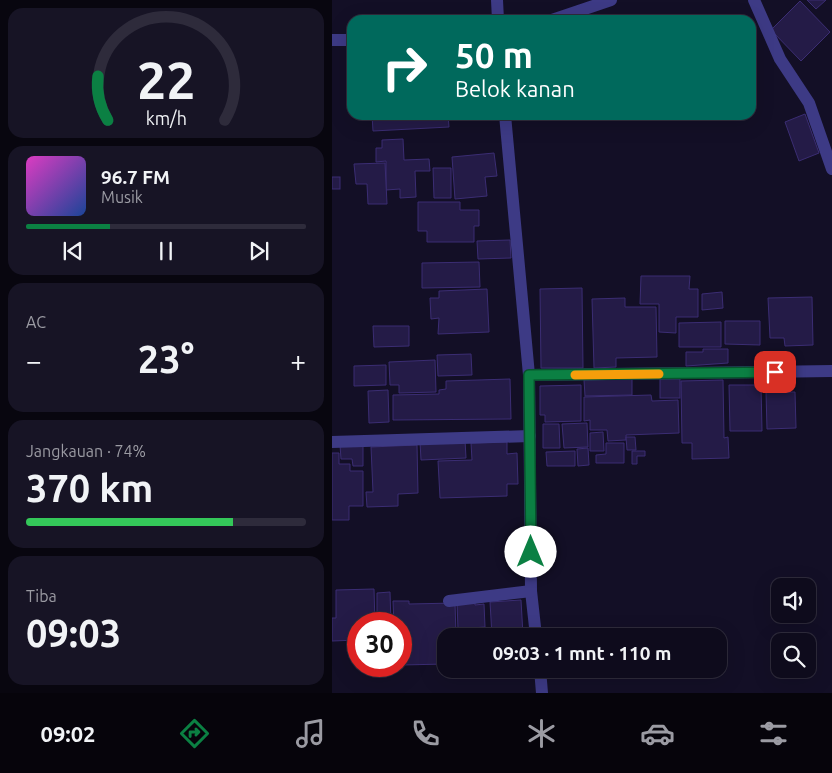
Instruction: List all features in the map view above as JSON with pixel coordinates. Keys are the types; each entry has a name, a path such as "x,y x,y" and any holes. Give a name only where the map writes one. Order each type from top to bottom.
{"street":[{"path":"497,0 498,15"},
{"path":"567,15 611,0"},
{"path":"754,0 780,59 809,103 832,169"},
{"path":"332,40 347,40"},
{"path":"505,120 529,375 531,591 535,628"},
{"path":"529,375 832,371"},
{"path":"332,442 530,436"},
{"path":"448,601 531,591"},
{"path":"541,678 542,693"}],"building":[{"path":"807,0 826,0 816,9"},
{"path":"800,1 830,32 801,61 771,30"},
{"path":"805,114 819,153 799,161 785,122"},
{"path":"372,120 448,120 449,127 373,131"},
{"path":"403,139 404,160 429,159 430,171 415,171 416,197 400,198 400,189 386,190 386,161 376,162 376,148 382,148 382,140"},
{"path":"494,153 497,176 485,177 487,196 455,199 452,157"},
{"path":"385,163 387,204 368,204 367,184 356,184 354,164"},
{"path":"433,168 451,168 451,198 434,198"},
{"path":"332,177 340,177 340,189 332,189"},
{"path":"418,202 460,202 460,210 479,210 479,226 474,226 474,242 427,242 427,231 418,231"},
{"path":"510,240 511,258 478,259 477,241"},
{"path":"479,262 480,287 422,288 422,263"},
{"path":"641,276 690,276 689,289 698,289 698,317 676,317 676,333 659,332 659,304 640,304"},
{"path":"582,288 583,368 541,368 540,289"},
{"path":"487,289 489,332 438,334 439,318 431,319 430,298 439,298 439,291"},
{"path":"722,292 723,308 702,310 702,294"},
{"path":"812,297 813,345 785,346 784,338 770,338 768,298"},
{"path":"625,298 625,307 656,307 657,357 616,358 616,367 594,368 592,299"},
{"path":"725,321 760,321 760,345 725,344"},
{"path":"721,322 721,347 679,347 679,323"},
{"path":"373,326 409,326 409,346 374,347"},
{"path":"703,349 728,349 728,363 686,366 686,352 703,352"},
{"path":"471,354 472,375 438,376 437,355"},
{"path":"435,360 436,392 399,393 399,385 390,385 389,362"},
{"path":"386,365 386,385 354,386 354,366"},
{"path":"510,379 511,419 393,420 393,395 439,394 439,390 446,389 446,381"},
{"path":"632,379 632,395 585,396 584,380"},
{"path":"660,379 680,379 680,398 660,398"},
{"path":"723,380 724,438 728,437 729,458 692,459 692,443 682,443 681,381"},
{"path":"581,385 581,421 545,422 545,415 540,415 540,386"},
{"path":"729,385 761,385 762,431 730,431"},
{"path":"388,390 389,422 369,423 368,391"},
{"path":"766,392 795,392 796,428 767,429"},
{"path":"651,395 652,401 678,400 679,433 626,435 626,440 608,441 607,430 590,430 590,420 584,421 584,397"},
{"path":"587,423 588,447 564,448 562,424"},
{"path":"543,424 559,424 560,448 543,448"},
{"path":"603,432 604,451 590,451 590,433"},
{"path":"626,437 635,437 636,450 627,450"},
{"path":"465,440 466,458 421,460 420,442"},
{"path":"507,442 507,454 517,453 518,484 507,484 507,496 440,498 438,461 472,460 471,443"},
{"path":"606,443 624,443 624,463 596,463 596,455 606,454"},
{"path":"363,444 363,466 353,466 352,459 341,459 340,445"},
{"path":"417,445 418,493 398,494 398,506 367,507 366,492 373,492 371,447"},
{"path":"588,448 589,465 578,466 577,449"},
{"path":"575,451 575,466 547,466 546,452"},
{"path":"632,451 645,451 645,456 637,456 637,464 632,464"},
{"path":"332,453 339,453 339,464 350,464 350,471 363,471 363,506 349,506 349,520 332,520"},
{"path":"374,589 375,612 347,612 347,640 332,641 332,618 336,618 336,590"},
{"path":"390,592 391,612 377,612 377,593"},
{"path":"521,600 523,628 492,628 490,602"},
{"path":"393,601 409,601 409,604 455,603 456,628 437,628 437,664 412,665 412,612 393,612"},
{"path":"475,601 475,605 484,604 485,627 458,628 457,602"}],"slow traffic":[{"path":"575,375 659,374"}],"route":[{"path":"531,552 529,375 775,372"}]}
